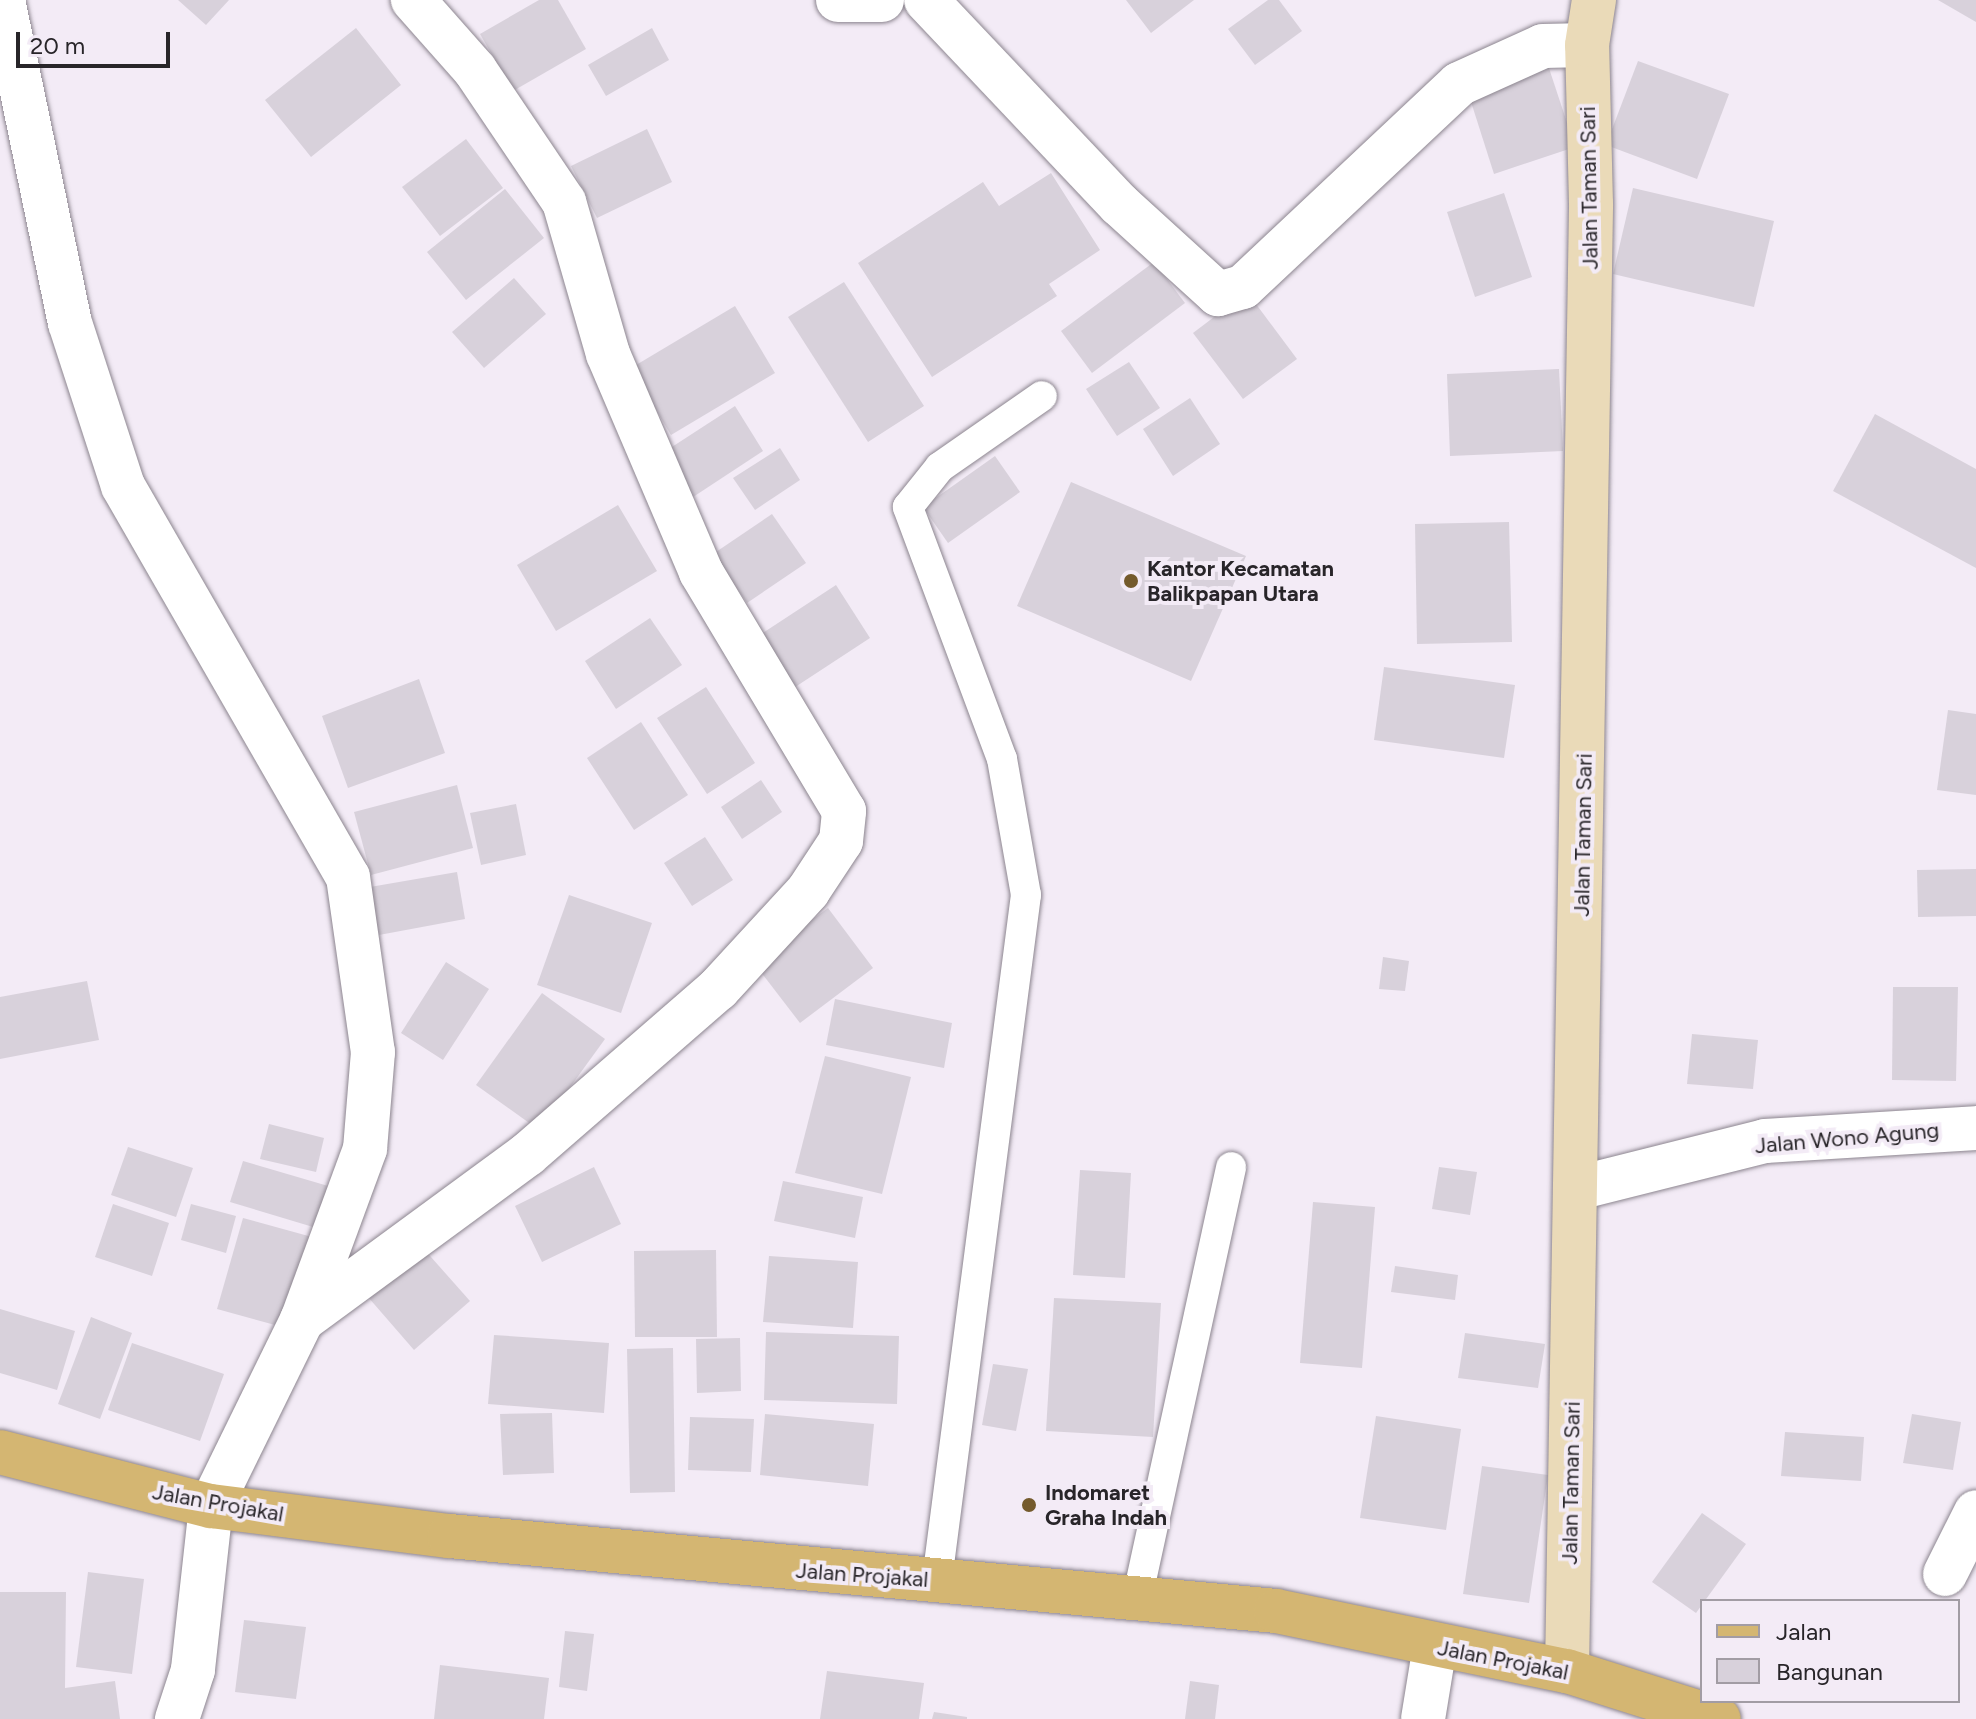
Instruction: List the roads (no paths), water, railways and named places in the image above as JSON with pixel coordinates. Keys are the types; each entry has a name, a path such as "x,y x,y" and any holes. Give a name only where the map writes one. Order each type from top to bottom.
{"main road":[{"name":"Jalan Projakal","path":"0,1452 211,1506 715,1564 937,1580 1276,1611 1567,1671 1719,1719"}],"street":[{"path":"3,0 70,323 123,486 348,877 373,1052 365,1149 302,1320 211,1506 193,1670 177,1719"},
{"path":"302,1320 528,1154 718,989 808,891 841,841 844,811 701,572 608,354 564,202 475,70 413,0"},
{"path":"838,0 882,0"},
{"path":"926,0 1119,204 1218,294 1243,287 1459,84 1498,60 1543,46 1587,45"},
{"name":"Jalan Taman Sari","path":"1567,1671 1578,1188 1587,45 1594,0"},
{"name":"Jalan Wono Agung","path":"1578,1188 1765,1141 1976,1128"},
{"path":"1945,1574 1976,1512"},
{"path":"1423,1719 1435,1646"}],"lane":[{"path":"937,1580 1026,895 1002,759 908,507 940,467 1042,396"},
{"path":"1137,1599 1231,1167"}],"place":[{"name":"Kantor Kecamatan Balikpapan Utara","path":"1131,581"},
{"name":"Indomaret Graha Indah","path":"1029,1505"}]}
